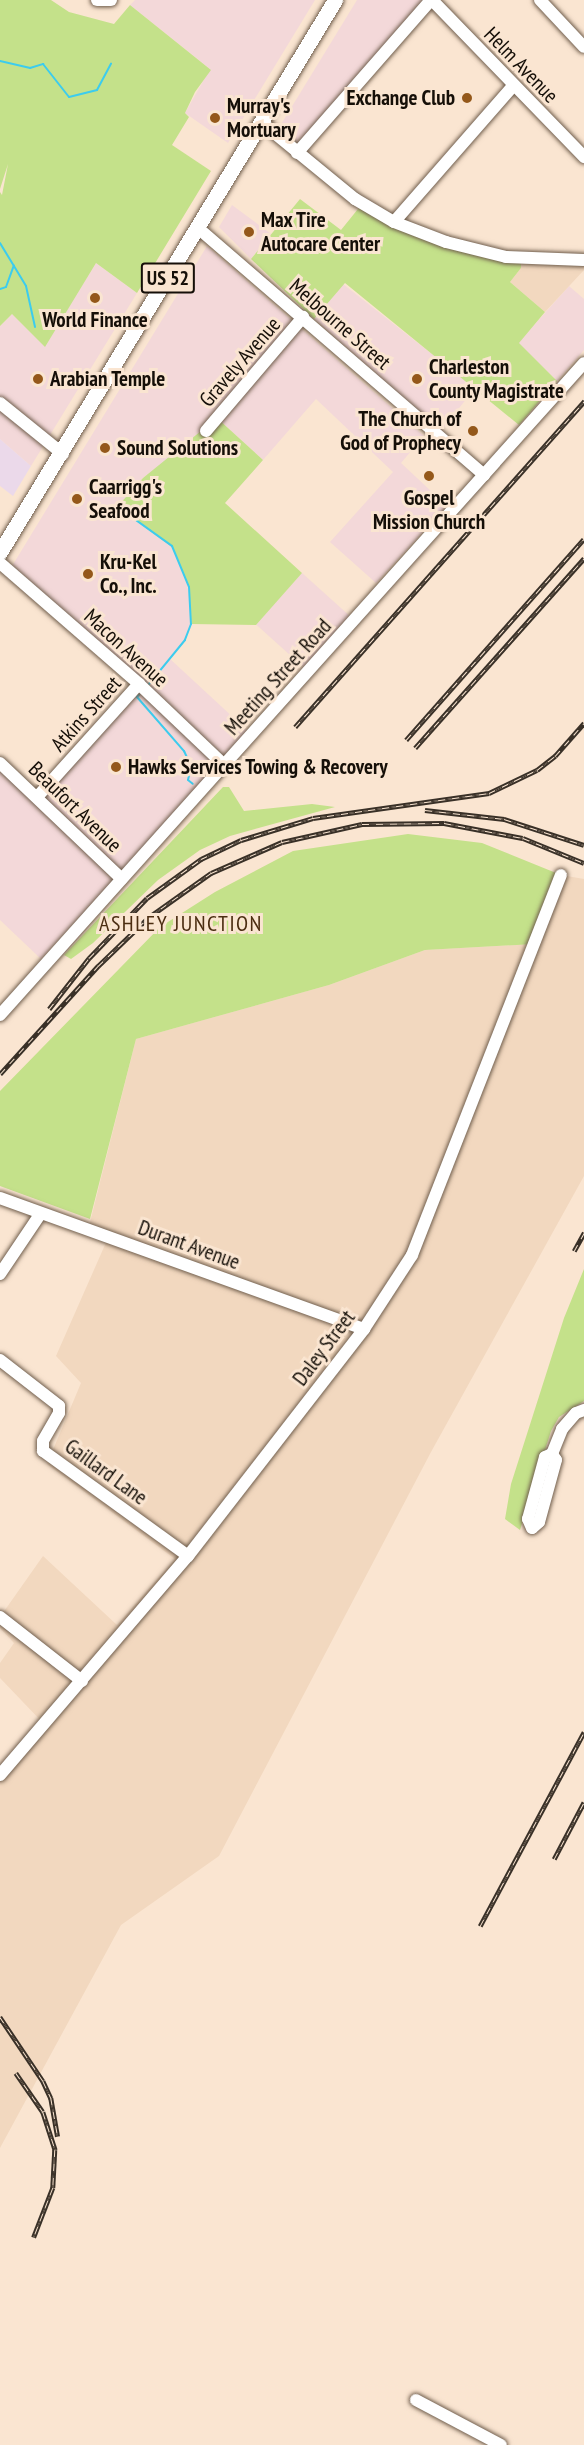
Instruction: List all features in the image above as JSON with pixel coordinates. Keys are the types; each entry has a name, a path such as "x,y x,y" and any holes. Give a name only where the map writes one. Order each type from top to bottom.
{"main road":[{"name":"US 52","path":"0,552 63,454 335,0"}],"street":[{"path":"97,0 111,0"},
{"path":"297,153 431,0"},
{"name":"Helm Avenue","path":"431,0 584,157"},
{"path":"540,0 584,46"},
{"path":"394,222 513,86"},
{"path":"261,122 355,199 394,222 446,242 506,257 584,260"},
{"name":"Melbourne Street","path":"198,228 484,476"},
{"name":"Gravely Avenue","path":"206,431 303,317"},
{"name":"Meeting Street Road","path":"0,1015 584,363"},
{"path":"0,403 63,454"},
{"name":"Macon Avenue","path":"0,563 139,684 225,766"},
{"name":"Atkins Street","path":"38,796 139,684"},
{"name":"Beaufort Avenue","path":"0,763 38,796 122,879"},
{"name":"Daley Street","path":"0,1775 188,1556 364,1329 412,1255 561,875"},
{"name":"Durant Avenue","path":"0,1198 364,1329"},
{"path":"0,1274 40,1213"},
{"name":"Gaillard Lane","path":"0,1360 59,1406 59,1413 43,1442 43,1451 188,1556"},
{"path":"552,1454 556,1460 539,1522 532,1528 528,1519 545,1457 552,1454 562,1429 584,1410"},
{"path":"0,1617 82,1681"},
{"path":"416,2400 501,2445"}],"shaded area":[{"path":"135,0 315,0 228,143 185,113 210,69 130,5"},
{"path":"357,0 425,0 298,143 280,126"},
{"path":"232,205 271,234 251,259 219,227"},
{"path":"207,246 424,436 401,463 447,506 376,583 330,542 393,472 316,399 263,460 217,418 206,431 143,478 118,507 172,546 184,571 192,607 191,624 185,640 169,658 249,732 41,959 0,920 0,763 38,795 139,685 9,571"},
{"path":"521,258 584,260 584,270 545,312 510,282 521,268"},
{"path":"96,263 137,293 31,466 0,439 0,326 12,314 45,346"},
{"path":"343,284 475,388 441,431 314,319"},
{"path":"569,286 584,299 584,350 557,381 518,343"},
{"path":"0,439 31,466 13,496 0,486"},
{"path":"302,573 350,616 303,667 256,624"},
{"path":"561,875 584,879 584,1176 431,1452 219,1856 121,1925 0,2148 0,1778 44,1724 0,1678 0,1663 14,1643 0,1628 0,1617 43,1556 117,1625 175,1559 47,1464 81,1383 56,1356 108,1238 88,1230 136,1039 329,985 425,950 534,944"}],"green space":[{"path":"0,0 51,0 69,12 114,24 130,5 211,70 195,92 185,113 189,117 172,145 211,171 137,293 96,263 45,347 12,314 0,326 0,192 2,195 8,164 0,189"},
{"path":"300,199 341,230 362,204 394,222 521,258 521,268 510,282 545,312 519,343 557,381 519,425 345,283 314,319 251,259"},
{"path":"217,418 263,460 225,503 302,573 256,625 191,624 189,587 172,547 117,507 143,478"},
{"path":"223,787 229,787 244,811 312,804 335,807 230,836 200,850 158,880 93,943 71,959 64,955"},
{"path":"408,834 482,843 561,875 534,944 425,950 329,985 136,1039 90,1219 0,1186 0,1091 160,927 215,892 293,851"},
{"path":"584,1269 584,1401 559,1417 551,1431 520,1530 505,1519 511,1484 564,1318"}],"waterway":[{"path":"0,61 30,68 43,64 69,97 97,90 111,64"},
{"path":"0,243 26,286 35,327"},
{"path":"0,289 6,287 14,265"},
{"path":"115,505 172,546 189,587 191,624 185,640 149,684"},
{"path":"139,695 137,697 184,751 191,766 188,780 193,784"}],"railway":[{"path":"295,727 584,401"},
{"path":"406,740 584,539"},
{"path":"415,748 584,558"},
{"path":"49,1009 89,958 147,898 201,859 241,840 313,818 489,793 537,770 555,756 584,723"},
{"path":"425,810 504,819 584,845"},
{"path":"0,1074 98,966 149,917 211,873 282,842 362,824 444,823 523,838 584,863"},
{"path":"574,1251 584,1233"},
{"path":"480,1926 584,1732"},
{"path":"554,1859 584,1802"},
{"path":"0,2017 43,2081 51,2098 58,2136"},
{"path":"16,2073 43,2112 55,2150 53,2188 34,2237"}],"place":[{"name":"Exchange Club","path":"467,98"},
{"name":"Murray's Mortuary","path":"215,118"},
{"name":"Max Tire Autocare Center","path":"249,232"},
{"name":"World Finance","path":"95,298"},
{"name":"Arabian Temple","path":"38,379"},
{"name":"Charleston County Magistrate","path":"417,379"},
{"name":"The Church of God of Prophecy","path":"473,431"},
{"name":"Sound Solutions","path":"105,448"},
{"name":"Gospel Mission Church","path":"429,476"},
{"name":"Caarrigg's Seafood","path":"77,499"},
{"name":"Kru-Kel Co., Inc.","path":"88,574"},
{"name":"Hawks Services Towing & Recovery","path":"116,767"}],"district":[{"name":"ASHLEY JUNCTION","path":"181,924"}]}
